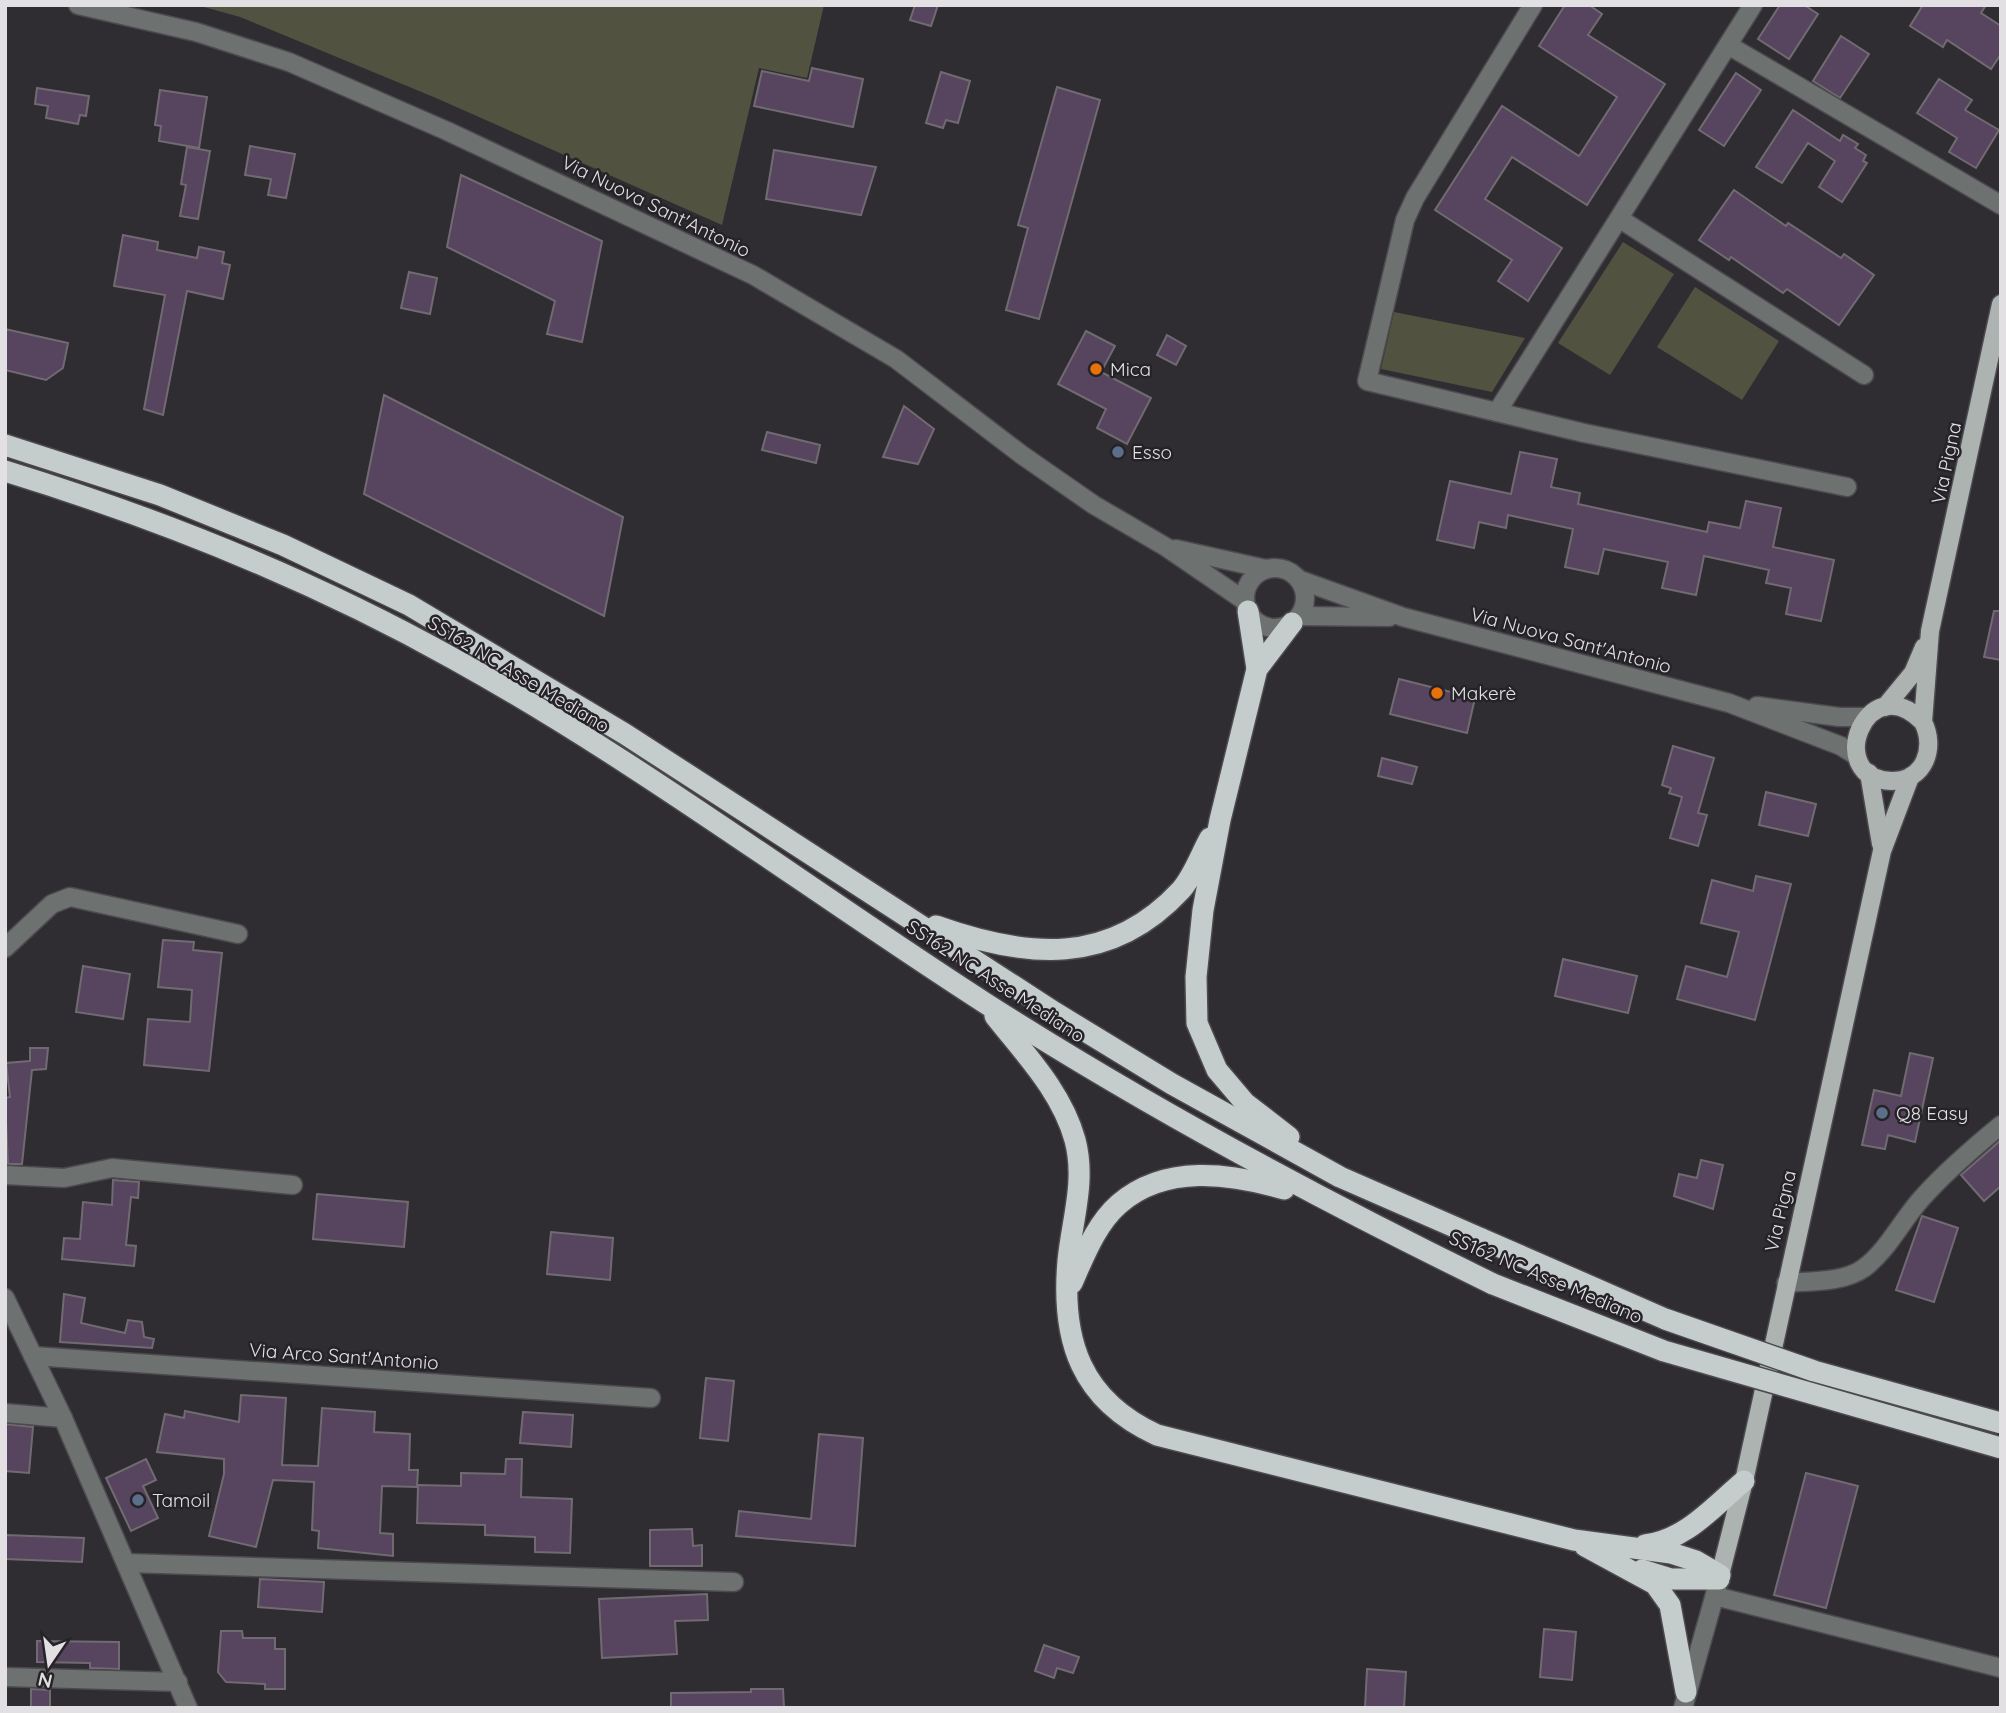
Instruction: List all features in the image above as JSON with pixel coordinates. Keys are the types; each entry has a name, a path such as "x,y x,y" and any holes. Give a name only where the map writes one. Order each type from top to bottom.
{"highway":[{"name":"SS162 NC Asse Mediano","path":"5,445 160,495 283,545 409,605 625,734 1172,1084 1340,1177 1665,1319 1814,1370 2001,1423"},
{"name":"SS162 NC Asse Mediano","path":"5,471 140,514 272,568 455,659 713,821 985,1003 1179,1122 1329,1204 1493,1284 1664,1351 2001,1448"},
{"path":"1247,606 1257,669 1220,820 1203,910 1196,977 1197,1023 1217,1070 1245,1102 1340,1177"},
{"path":"1257,669 1296,620"},
{"path":"905,915 1000,946 1044,952 1094,945 1142,922 1182,889 1220,820"},
{"path":"985,1003 1038,1069 1065,1110 1076,1142 1079,1181 1068,1261 1069,1333 1082,1368 1100,1395 1127,1421 1157,1435 1629,1555 1671,1580 1718,1583"},
{"path":"1068,1291 1091,1240 1118,1204 1155,1182 1188,1175 1212,1175 1258,1181 1329,1204"},
{"path":"1629,1555 1686,1531 1744,1481"},
{"path":"1629,1555 1670,1605 1684,1700"}],"main road":[{"name":"Via Pigna","path":"1718,1583 1744,1481 1882,851 1910,777 1918,771 1929,752 1928,731 1923,722 1930,631 2001,304"},
{"name":"Via Pigna","path":"1866,717 1885,707 1913,673 1930,631"},
{"path":"1885,707 1906,709 1923,722"},
{"path":"1857,756 1856,735 1866,717"},
{"name":"Via Pigna","path":"1857,756 1869,773 1882,851"},
{"path":"1869,773 1889,781 1910,777"}],"street":[{"name":"Via Nuova Sant'Antonio","path":"78,5 196,32 289,62 535,171 753,275 896,359 1063,484 1166,547 1247,606 1254,620 1273,628 1296,620 1403,617"},
{"path":"1533,5 1415,198 1405,220 1367,381 1584,433 1847,487"},
{"path":"1497,412 1753,5"},
{"path":"1728,45 2001,205"},
{"path":"1620,219 1864,375"},
{"name":"Via Nuova Sant'Antonio","path":"1166,547 1266,569 1284,569 1300,580 1403,617 1729,704 1841,746 1857,756"},
{"path":"1247,606 1250,581 1266,569"},
{"path":"1296,620 1306,598 1300,580"},
{"name":"Via Nuova Sant'Antonio","path":"1729,704 1839,717 1866,717"},
{"path":"5,948 52,904 69,897 238,934"},
{"path":"1786,1283 1828,1280 1862,1269 1877,1256 1920,1199 1955,1163 2001,1125"},
{"path":"5,1175 64,1178 112,1168 293,1185"},
{"path":"5,1298 63,1418 188,1708"},
{"name":"Via Arco Sant'Antonio","path":"33,1356 652,1398"},
{"path":"5,1413 63,1418"},
{"path":"127,1563 734,1582"},
{"path":"1684,1700 1718,1583 2001,1668"},
{"path":"5,1677 178,1682"}],"green space":[{"path":"197,5 824,5 807,78 759,68 722,225 436,98 240,17"},
{"path":"1623,242 1674,274 1610,375 1558,343"},
{"path":"1695,287 1779,341 1742,400 1657,347"},
{"path":"1394,312 1525,338 1492,392 1381,369"}],"building":[{"path":"915,5 938,5 931,26 910,20"},
{"path":"1565,5 1589,5 1602,14 1588,35 1665,84 1587,205 1512,157 1485,199 1562,248 1528,301 1498,281 1512,260 1435,210 1502,106 1579,156 1617,97 1539,46"},
{"path":"1780,5 1804,5 1818,14 1789,59 1758,39"},
{"path":"1923,5 1986,5 1981,13 2001,26 2001,54 1991,69 1947,40 1943,47 1910,26"},
{"path":"1841,36 1869,54 1840,98 1813,81"},
{"path":"812,68 863,79 853,127 754,106 762,71 809,81"},
{"path":"941,72 970,81 958,123 946,120 943,128 926,123"},
{"path":"1736,73 1761,90 1724,146 1699,130"},
{"path":"1939,79 1972,100 1965,110 1999,130 1976,168 1949,152 1957,138 1917,113"},
{"path":"1057,87 1100,100 1039,319 1006,310 1028,228 1018,225"},
{"path":"37,88 89,96 86,116 80,115 78,124 46,118 48,106 35,104"},
{"path":"160,90 207,97 199,148 159,141 161,126 155,125"},
{"path":"1793,110 1840,141 1843,135 1858,144 1855,148 1866,155 1863,161 1867,163 1842,202 1819,187 1835,161 1808,143 1782,183 1756,167"},
{"path":"250,146 295,154 286,198 268,195 271,179 245,175"},
{"path":"187,147 210,151 198,219 180,216 186,185 181,184"},
{"path":"774,150 876,167 861,215 766,199"},
{"path":"461,175 602,241 582,342 547,334 555,301 447,247"},
{"path":"1734,190 1786,226 1788,223 1841,258 1844,254 1874,275 1839,325 1787,289 1783,293 1731,257 1729,260 1699,240"},
{"path":"123,235 158,242 157,250 197,258 199,247 224,252 222,263 230,265 223,299 187,291 163,415 144,409 165,295 114,286"},
{"path":"409,272 437,278 430,314 401,308"},
{"path":"5,329 68,343 63,368 46,380 5,370"},
{"path":"1086,331 1115,346 1101,372 1151,398 1127,444 1097,428 1106,409 1058,384"},
{"path":"1167,335 1186,346 1176,365 1157,355"},
{"path":"384,395 623,517 604,616 364,494"},
{"path":"904,406 934,429 918,464 883,457"},
{"path":"767,432 820,445 816,463 762,450"},
{"path":"1520,452 1557,459 1551,487 1580,493 1578,504 1707,532 1709,522 1740,528 1746,501 1781,508 1773,547 1834,560 1821,621 1786,614 1791,588 1766,583 1769,570 1704,556 1696,595 1662,588 1668,562 1604,549 1598,574 1565,567 1573,529 1508,515 1506,528 1479,522 1474,548 1437,540 1450,481 1511,494"},
{"path":"1994,611 2001,611 2001,660 1984,657"},
{"path":"1399,679 1475,698 1467,733 1390,714"},
{"path":"1673,746 1714,758 1698,813 1707,815 1698,846 1670,838 1682,797 1669,793 1671,788 1662,785"},
{"path":"1382,758 1417,767 1412,784 1378,776"},
{"path":"1766,792 1816,804 1808,836 1759,825"},
{"path":"1756,876 1791,884 1755,1020 1677,999 1686,966 1727,977 1739,932 1701,923 1712,880 1753,891"},
{"path":"163,940 194,942 193,950 222,953 209,1071 144,1065 148,1019 190,1022 192,990 158,987"},
{"path":"1563,959 1637,976 1628,1013 1555,996"},
{"path":"83,966 130,974 123,1019 76,1012"},
{"path":"30,1048 48,1048 46,1069 32,1070 22,1164 8,1164 5,1098 10,1097 6,1063 30,1061"},
{"path":"1910,1053 1933,1058 1915,1142 1888,1135 1885,1149 1862,1145 1874,1090 1901,1096"},
{"path":"2001,1140 2001,1186 1984,1201 1961,1175"},
{"path":"1701,1160 1723,1165 1713,1209 1674,1196 1679,1174 1697,1178"},
{"path":"113,1180 139,1182 138,1198 131,1197 126,1245 136,1246 134,1266 62,1259 64,1238 80,1239 83,1202 112,1205"},
{"path":"317,1194 408,1202 404,1247 313,1239"},
{"path":"1922,1216 1958,1228 1934,1302 1896,1290"},
{"path":"551,1232 613,1238 610,1280 547,1274"},
{"path":"64,1294 85,1298 81,1323 125,1333 128,1320 142,1322 144,1337 154,1339 152,1348 60,1342"},
{"path":"706,1378 734,1381 728,1441 700,1438"},
{"path":"241,1395 286,1398 282,1465 318,1466 322,1408 375,1412 374,1432 410,1434 409,1470 418,1470 417,1487 382,1486 380,1533 393,1534 393,1556 318,1548 319,1531 312,1530 314,1482 273,1480 256,1547 209,1536 224,1474 224,1459 157,1452 165,1414 184,1418 185,1411 239,1422"},
{"path":"523,1412 573,1415 571,1447 520,1443"},
{"path":"5,1424 33,1427 29,1473 5,1471"},
{"path":"819,1434 863,1438 855,1546 736,1536 739,1511 811,1519"},
{"path":"146,1459 156,1480 143,1486 158,1518 131,1531 106,1478"},
{"path":"506,1459 522,1459 521,1497 572,1499 570,1553 535,1552 535,1537 485,1535 485,1525 417,1523 418,1485 461,1486 461,1473 505,1474"},
{"path":"1806,1473 1858,1486 1826,1608 1774,1595"},
{"path":"692,1529 693,1546 702,1545 702,1566 650,1566 650,1530"},
{"path":"5,1535 84,1538 82,1562 5,1559"},
{"path":"260,1579 324,1582 322,1612 258,1607"},
{"path":"707,1594 708,1620 675,1621 677,1654 602,1658 599,1599"},
{"path":"1544,1629 1576,1632 1572,1680 1540,1677"},
{"path":"221,1631 242,1631 243,1638 275,1638 275,1649 285,1649 285,1689 265,1689 265,1684 226,1682 218,1672"},
{"path":"37,1641 119,1642 119,1669 90,1668 90,1663 37,1662"},
{"path":"1044,1645 1079,1657 1073,1673 1057,1668 1054,1678 1035,1671"},
{"path":"1367,1669 1406,1672 1404,1708 1365,1708"},
{"path":"31,1689 50,1690 50,1708 31,1708"},
{"path":"751,1689 783,1689 784,1708 671,1708 671,1693 751,1692"}],"place":[{"name":"Mica","path":"1096,369"},
{"name":"Esso","path":"1118,452"},
{"name":"Makerè","path":"1437,693"},
{"name":"Q8 Easy","path":"1882,1113"},
{"name":"Tamoil","path":"138,1500"}]}
